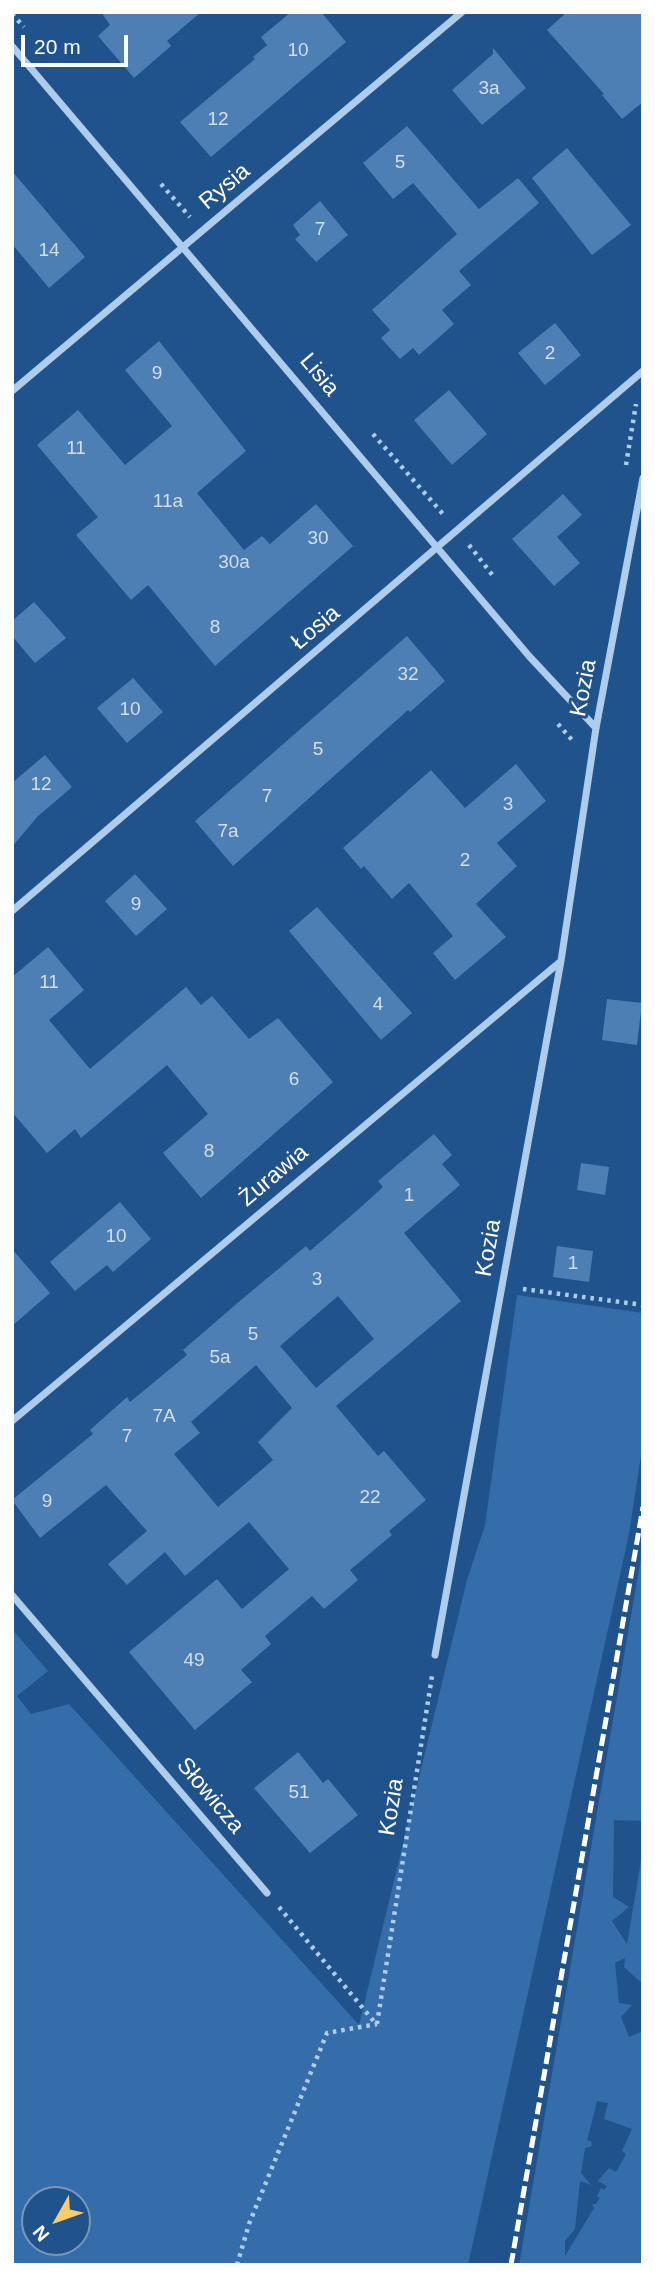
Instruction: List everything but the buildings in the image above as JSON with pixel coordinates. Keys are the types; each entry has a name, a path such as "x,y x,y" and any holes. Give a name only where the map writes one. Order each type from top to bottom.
{"street":[{"name":"Rysia","path":"12,391 462,12"},
{"name":"Lisia","path":"12,46 529,656 596,728"},
{"name":"Łosia","path":"12,911 440,548 643,371"},
{"name":"Kozia","path":"435,1655 561,961 596,728 643,478"},
{"name":"Żurawia","path":"12,1421 561,961"},
{"name":"Słowicza","path":"12,1595 267,1893"}],"path":[{"path":"558,723 575,743"},
{"path":"502,1286 643,1305"},
{"name":"Kozia","path":"377,2024 435,1655"},
{"path":"237,2265 249,2224 327,2033 377,2024 267,1893"}],"shaded area":[{"path":"517,1295 643,1313 643,1442 629,1534 468,2265 12,2265 12,1629 48,1671 17,1696 31,1714 69,1704 359,2025 467,1580 485,1525"},
{"path":"643,1546 643,1821 614,1820 613,1897 629,1907 612,1921 627,1944 643,1849 643,1984 624,1967 625,1958 615,1963 619,2003 632,2005 621,2017 629,2037 643,2031 643,2265 519,2265","holes":["597,2101 608,2103 604,2119 632,2129 622,2151 626,2154 616,2172 609,2168 598,2181 607,2186 604,2190 601,2188 597,2196 600,2198 596,2204 592,2204 594,2208 565,2256 565,2241 575,2229 580,2181 591,2185 581,2173 585,2148 592,2146 591,2141 587,2141"]}],"railway":[{"path":"511,2265 643,1507"}]}
